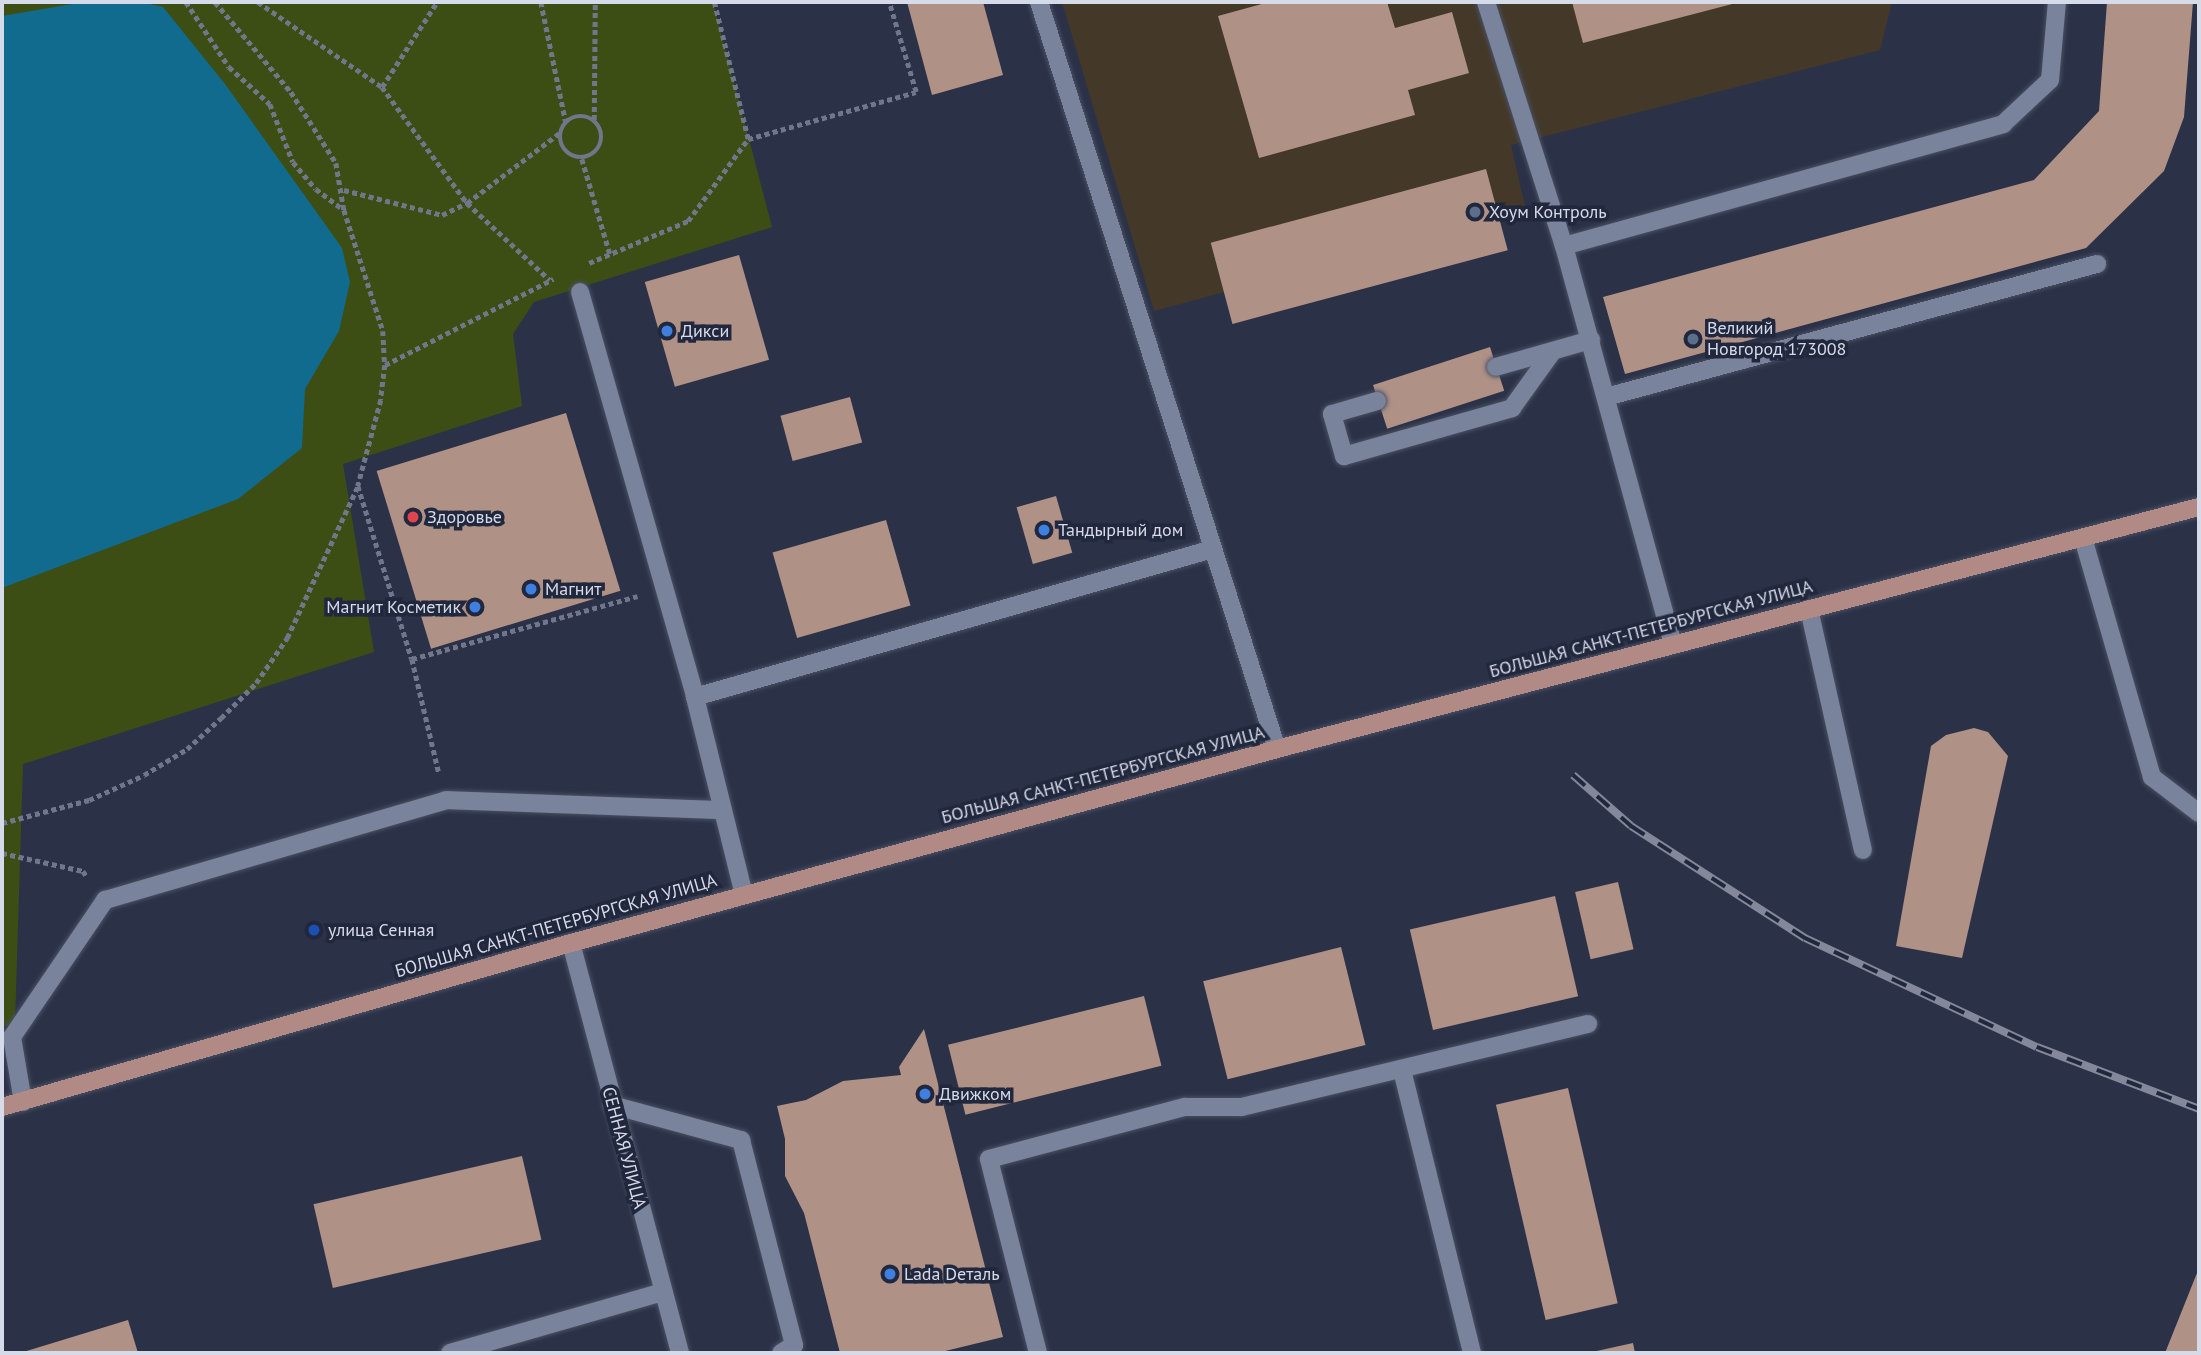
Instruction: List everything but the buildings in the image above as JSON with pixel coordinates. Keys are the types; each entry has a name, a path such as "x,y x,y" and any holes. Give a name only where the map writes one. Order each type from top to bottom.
{"main road":[{"name":"БОЛЬШАЯ САНКТ-ПЕТЕРБУРГСКАЯ УЛИЦА","path":"2,1109 744,895 1277,749 2199,507"}],"street":[{"path":"1039,2 1277,749"},
{"path":"1486,2 1564,246 1674,644"},
{"path":"1564,246 2003,124 2050,80 2056,2"},
{"path":"1606,397 2097,264"},
{"path":"580,292 695,697 744,895"},
{"path":"1496,368 1591,340"},
{"path":"1377,401 1332,414 1344,456 1512,408 1553,351"},
{"path":"2083,538 2152,777 2199,813"},
{"path":"695,697 1213,549"},
{"path":"1810,609 1863,849"},
{"path":"23,1102 12,1037 105,900 446,800 723,810"},
{"name":"СЕННАЯ УЛИЦА","path":"570,943 680,1353"},
{"path":"1038,1353 989,1159 1185,1107 1242,1107 1588,1024"},
{"path":"1402,1070 1472,1353"},
{"path":"612,1105 741,1140 794,1345 781,1353"},
{"path":"450,1353 663,1292"}],"path":[{"path":"186,2 229,67 270,104 293,162 316,190 344,210"},
{"path":"2,823 89,800 144,775 187,749 221,719 256,682 287,638 358,486 381,400 385,365 383,331 344,210 344,190 336,163 291,92 215,2"},
{"path":"258,2 382,87 467,203 550,280"},
{"path":"382,87 437,2"},
{"path":"541,2 566,123"},
{"path":"582,159 598,150 603,139 594,120 595,2"},
{"path":"715,2 748,139"},
{"path":"586,264 688,221 748,139 916,92 889,2"},
{"path":"344,190 442,215 467,203 561,132 566,123 584,116 594,120"},
{"path":"561,132 566,152 582,159 610,254"},
{"path":"385,365 562,274 580,292"},
{"path":"358,486 411,659 446,800"},
{"path":"411,659 665,588"},
{"path":"2,853 83,871 105,900"}],"shaded area":[{"path":"1062,2 1892,2 1880,50 1511,145 1526,211 1154,311"}],"green space":[{"path":"2,2 713,2 772,227 534,302 513,334 522,406 343,464 374,652 23,764 15,1023 2,1027"}],"water":[{"path":"84,2 141,2 163,7 225,84 342,248 350,282 339,331 305,389 302,448 238,499 2,588 2,16"}],"railway":[{"path":"1573,775 1631,826 1805,938 2037,1047 2199,1109"}],"place":[{"name":"Хоум Контроль","path":"1475,212"},
{"name":"Дикси","path":"667,331"},
{"name":"Великий Новгород 173008","path":"1693,339"},
{"name":"Здоровье","path":"413,517"},
{"name":"Тандырный дом","path":"1044,530"},
{"name":"Магнит","path":"531,589"},
{"name":"Магнит Косметик","path":"475,607"},
{"name":"улица Сенная","path":"314,930"},
{"name":"Движком","path":"925,1094"},
{"name":"Lada Dеталь","path":"890,1274"}]}
